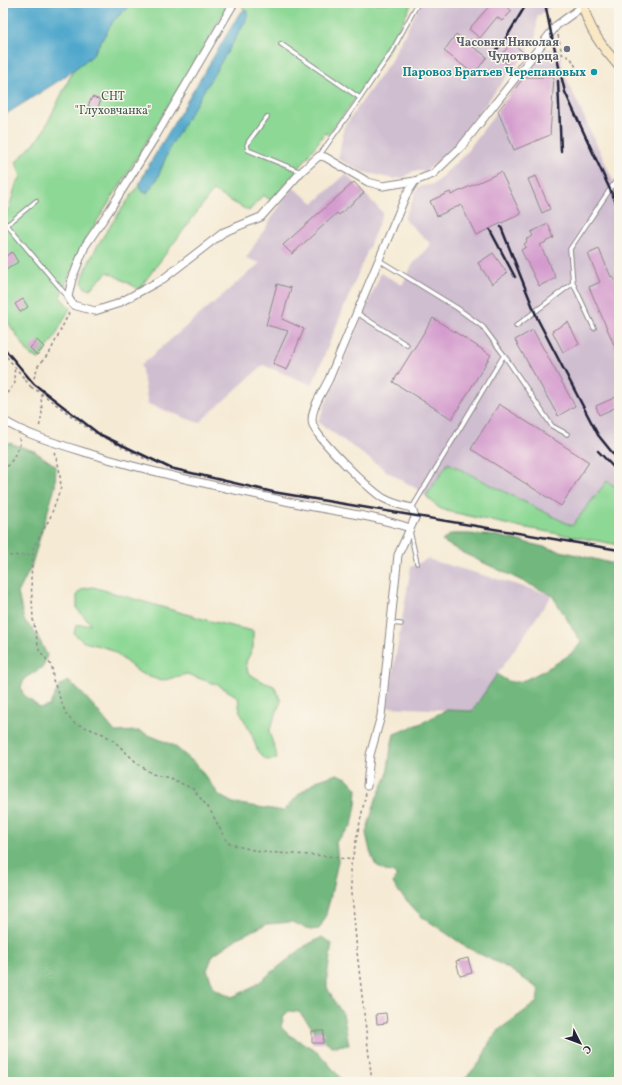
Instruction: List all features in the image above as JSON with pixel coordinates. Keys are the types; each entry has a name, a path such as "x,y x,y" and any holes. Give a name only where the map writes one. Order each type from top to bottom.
{"main road":[{"path":"583,5 590,27 603,48 619,66"}],"street":[{"path":"234,3 109,211 85,246 72,279 68,297 73,305 95,311 117,304 163,279 224,232 261,217 301,172 319,156 325,157 368,182 383,186 415,181 433,174 461,147 557,25 583,5"},
{"path":"367,786 370,755 381,716 398,555 415,518 412,508 383,497 349,468 319,436 312,424 314,408 329,379 406,195 415,181"},
{"path":"3,420 48,440 111,460 304,505 387,520 410,528"}],"lane":[{"path":"319,156 392,51 418,3"},
{"path":"281,44 360,98"},
{"path":"267,117 249,141 247,145 248,150 301,172"},
{"path":"618,178 619,184"},
{"path":"594,328 573,283 570,249 618,178"},
{"path":"7,226 36,201"},
{"path":"3,220 68,297"},
{"path":"379,260 457,308 483,327 504,355 552,426 567,434"},
{"path":"516,326 573,283"},
{"path":"357,313 407,345"},
{"path":"412,508 504,355"},
{"path":"410,528 417,563"},
{"path":"390,623 401,624"}],"path":[{"path":"554,29 558,33 562,54 571,58 579,73"},
{"path":"31,387 38,366 50,352 73,305"},
{"path":"3,352 31,387 93,432 153,463"},
{"path":"3,398 15,383 15,367"},
{"path":"41,393 42,414 38,428 48,440 59,467 61,487 50,518 33,548 31,579 33,619 39,650 52,666 53,680 66,714 74,723 103,734 114,741 136,762 152,774 170,778 193,789 210,810 227,842 260,852 313,855 352,860"},
{"path":"3,471 8,466 20,442 12,425"},
{"path":"3,556 33,554"},
{"path":"367,786 350,870 356,944 372,1082"}],"shaded area":[{"path":"421,3 555,3 537,17 536,39 446,155 426,171 413,171 405,177 394,179 363,172 338,159 344,127 390,62"},
{"path":"547,49 560,51 563,71 618,191 619,189 619,489 607,481 572,526 448,463 426,496 388,472 318,422 381,273 402,285 413,264 431,244 404,219 418,187 434,184 465,154 526,73"},
{"path":"346,174 383,213 312,385 263,365 199,423 148,404 141,365 260,263 246,258 292,187 314,203"},
{"path":"427,559 552,595 472,711 387,707 411,567"}],"green space":[{"name":"СНТ \"Глуховчанка\"","path":"132,3 230,3 124,179 85,240 60,297 70,308 53,340 39,359 30,355 3,315 3,218 10,205 16,184 21,177 16,162 41,136 74,69 92,56 114,20"},
{"path":"244,3 412,3 386,54 353,102 328,134 325,133 272,201 263,195 249,211 213,191 139,289 108,272 90,289 85,288 82,283 85,271 106,232 139,185 142,192 147,193 157,179 170,147 248,12 244,10 242,5"},
{"path":"6,442 34,451 56,466 55,487 31,567 18,593 24,620 37,635 47,655 43,667 25,678 21,687 23,694 40,708 49,706 60,685 68,681 87,699 115,732 139,731 173,745 196,764 220,796 233,803 284,811 298,795 316,781 337,774 347,778 357,789 356,805 352,825 336,842 338,861 325,918 319,929 310,930 292,922 267,924 239,937 213,955 207,970 214,988 232,997 252,988 305,946 322,937 332,944 327,987 343,1014 349,1045 332,1046 320,1037 299,1012 289,1011 284,1016 281,1027 289,1035 317,1051 344,1082 3,1082 3,444"},
{"path":"448,463 572,526 607,481 619,489 619,545 505,524 439,508 426,496"},
{"path":"451,534 498,536 619,565 619,1082 462,1082 481,1061 490,1041 500,1029 537,1002 539,989 506,967 468,948 421,916 397,890 393,883 397,876 392,872 385,871 375,864 370,851 366,833 376,799 387,776 394,734 422,723 446,710 472,711 497,674 509,681 522,681 538,674 565,658 575,650 581,642 552,595 463,553 442,541"},
{"path":"93,587 210,621 253,631 253,648 246,662 248,673 263,682 274,686 281,701 269,732 277,759 266,760 258,752 252,735 240,712 238,697 218,685 187,674 161,681 140,673 110,649 84,642 74,634 76,625 91,624 77,609 77,594 82,589"}],"water":[{"path":"3,3 132,3 114,20 92,56 60,80 3,116"},
{"path":"244,10 248,11 246,21 170,147 157,179 147,193 142,192 139,185 146,170 239,14"}],"building":[{"path":"492,3 503,3 512,11 502,21 497,17 480,38 469,29"},
{"path":"456,34 487,57 474,74 444,51"},
{"path":"511,43 526,54 514,69 499,58"},
{"path":"524,77 554,77 550,135 514,150 498,111"},
{"path":"92,97 101,100 97,110 88,106"},
{"path":"501,172 521,214 476,235 461,205 437,216 430,201 450,192 451,195"},
{"path":"536,176 550,209 542,213 528,179"},
{"path":"354,182 364,193 339,215 337,213 292,254 283,245"},
{"path":"548,224 554,238 540,245 556,278 539,286 521,250 526,247 524,244 527,242 526,240 533,236 531,232"},
{"path":"599,249 611,277 613,276 619,290 619,356 589,287 600,282 588,254"},
{"path":"12,252 18,262 3,272 3,258"},
{"path":"493,253 507,273 492,284 478,263"},
{"path":"277,284 291,288 282,319 304,329 287,370 273,364 288,331 266,325"},
{"path":"23,299 28,307 20,312 15,304"},
{"path":"433,318 491,355 452,419 393,382"},
{"path":"568,322 579,344 563,352 552,331"},
{"path":"533,330 575,406 558,416 515,340"},
{"path":"37,340 44,347 37,355 30,348"},
{"path":"616,397 619,406 599,415 596,406"},
{"path":"499,404 589,462 561,506 471,449"},
{"path":"468,958 472,973 460,976 456,961"},
{"path":"386,1013 387,1023 377,1024 376,1014"},
{"path":"312,1031 324,1031 323,1043 312,1043"}],"railway":[{"path":"494,53 506,38 527,3"},
{"path":"545,3 565,92 619,209"},
{"path":"558,81 561,151"},
{"path":"501,227 538,320 598,435 619,461"},
{"path":"490,230 515,277"},
{"path":"3,347 34,384 99,434 170,468 273,492 619,550"},
{"path":"598,451 619,473"}],"place":[{"name":"Часовня Николая Чудотворца","path":"567,49"},
{"name":"Паровоз Братьев Черепановых","path":"594,72"}]}
